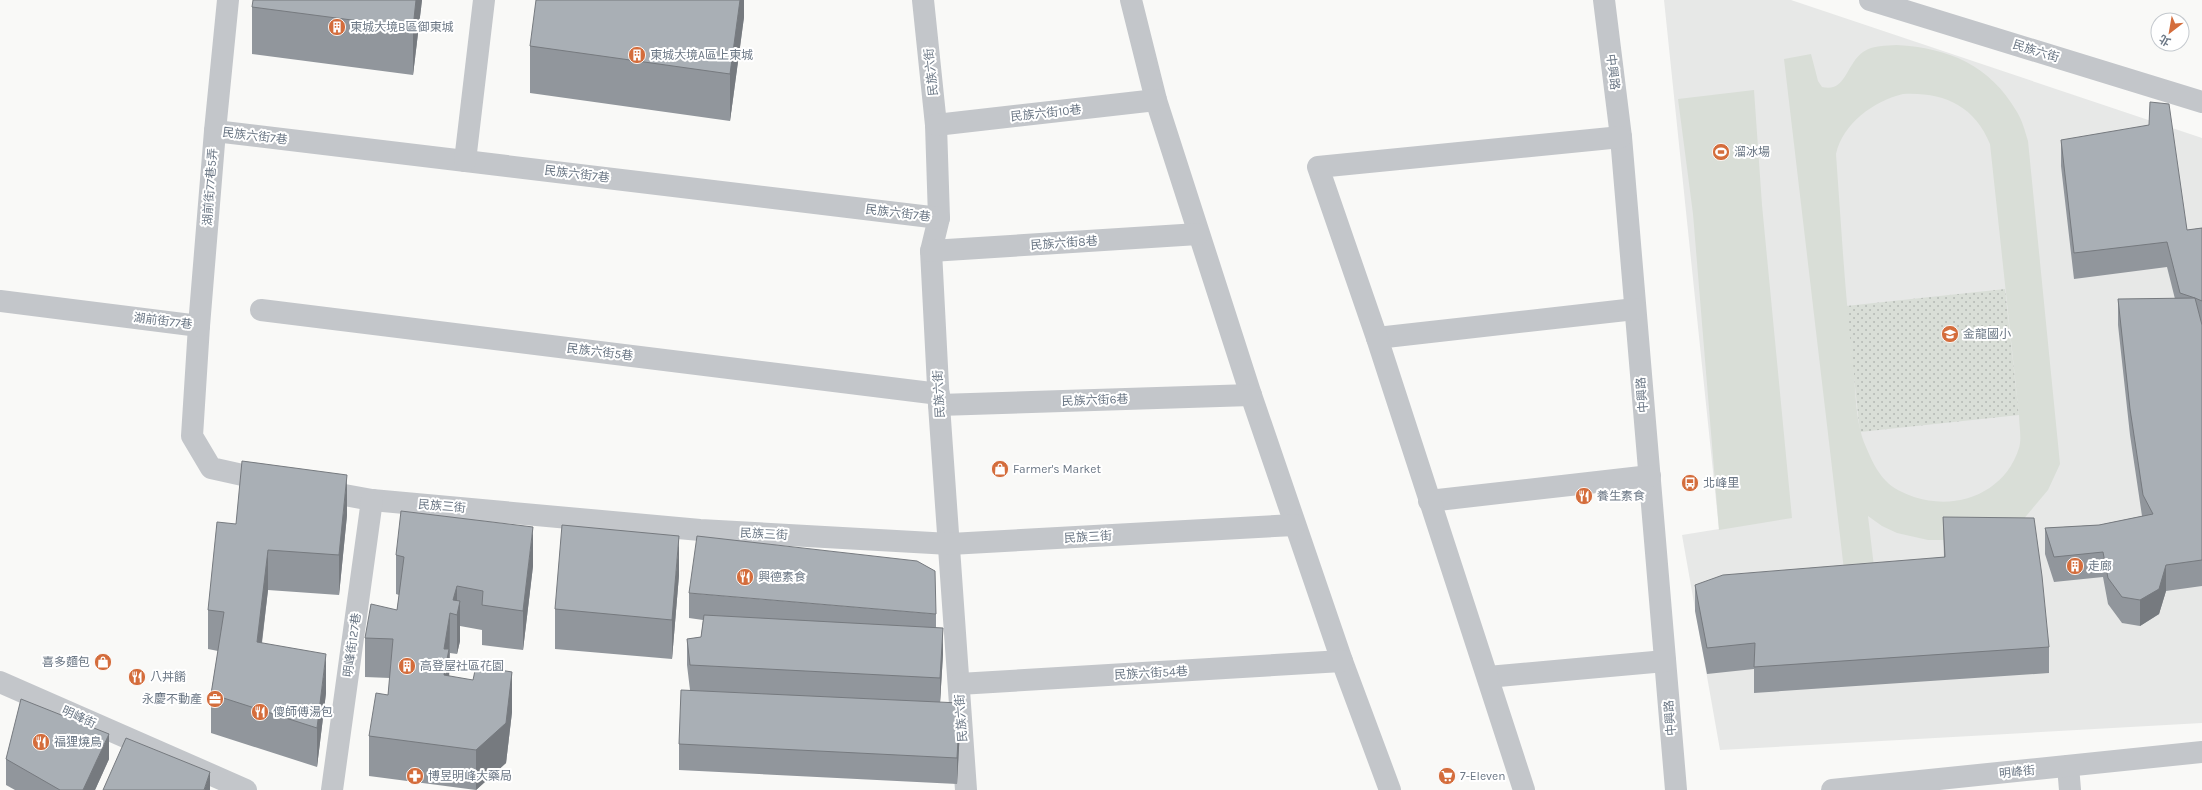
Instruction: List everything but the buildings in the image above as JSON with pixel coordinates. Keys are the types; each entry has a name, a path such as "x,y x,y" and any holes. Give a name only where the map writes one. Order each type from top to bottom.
{"street":[{"name":"湖前街77巷5弄","path":"200,326 215,131 228,0"},
{"path":"464,161 484,0"},
{"name":"民族六街","path":"923,0 936,125 939,218 931,251 939,399 966,790"},
{"path":"1131,0 1156,100 1198,234 1294,525 1390,790"},
{"name":"中興路","path":"1604,0 1622,136 1635,309 1676,790"},
{"name":"民族六街","path":"1870,0 2202,102"},
{"name":"民族六街10巷","path":"936,125 1156,100"},
{"name":"民族六街7巷","path":"215,131 939,218"},
{"path":"1524,790 1377,338 1318,167 1622,136"},
{"name":"民族六街8巷","path":"931,251 1198,234"},
{"name":"湖前街77巷","path":"0,301 200,326 192,436 211,468 238,475"},
{"path":"1377,338 1635,309"},
{"name":"民族六街5巷","path":"261,310 939,399"},
{"name":"民族六街6巷","path":"939,399 1251,395"},
{"name":"民族三街","path":"238,475 372,500 700,530 950,544 1294,525"},
{"path":"1429,501 1650,476"},
{"name":"明峰街127巷","path":"332,790 372,500"},
{"name":"民族六街54巷","path":"959,684 1342,661"},
{"path":"1488,677 1665,661"},
{"name":"明峰街","path":"0,682 246,790"},
{"path":"937,714 961,715"},
{"name":"明峰街","path":"1832,790 2202,752"},
{"path":"2068,766 2070,790"}],"shaded area":[{"name":"金龍國小","path":"1664,0 1791,0 2202,138 2202,723 1720,750 1682,535 1719,529"},
{"path":"1897,45 1934,50 1951,55 1981,71 1994,82 2006,96 2022,122 2028,141 2060,464 2048,490 2022,521 1943,540 1928,540 1897,533 1882,526 1868,516 1876,584 1846,587 1784,59 1811,54 1818,81 1822,87 1830,88 1841,82 1857,57 1863,52 1875,47","holes":["1903,94 1931,95 1956,104 1975,119 1990,144 2019,415 2019,448 2012,464 2003,477 1991,487 1977,495 1962,500 1947,502 1930,501 1914,497 1889,484 1872,461 1862,437 1856,407 1841,233 1836,154 1845,133 1861,115 1881,102"]},
{"path":"1754,90 1762,205 1792,518 1719,530 1693,214 1678,99"},
{"path":"2005,289 2019,415 1860,432 1846,306"}],"place":[{"name":"東城大境B區御東城","path":"337,27"},
{"name":"東城大境A區上東城","path":"637,55"},
{"name":"溜冰場","path":"1721,152"},
{"name":"金龍國小","path":"1950,334"},
{"name":"Farmer's Market","path":"1000,469"},
{"name":"北峰里","path":"1690,483"},
{"name":"養生素食","path":"1584,496"},
{"name":"走廊","path":"2075,566"},
{"name":"興德素食","path":"745,577"},
{"name":"喜多麵包","path":"103,662"},
{"name":"高登屋社區花園","path":"407,666"},
{"name":"八丼餚","path":"137,677"},
{"name":"永慶不動產","path":"215,699"},
{"name":"傻師傅湯包","path":"260,712"},
{"name":"福狸燒鳥","path":"41,742"},
{"name":"博昱明峰大藥局","path":"415,776"},
{"name":"7-Eleven","path":"1447,776"}]}
